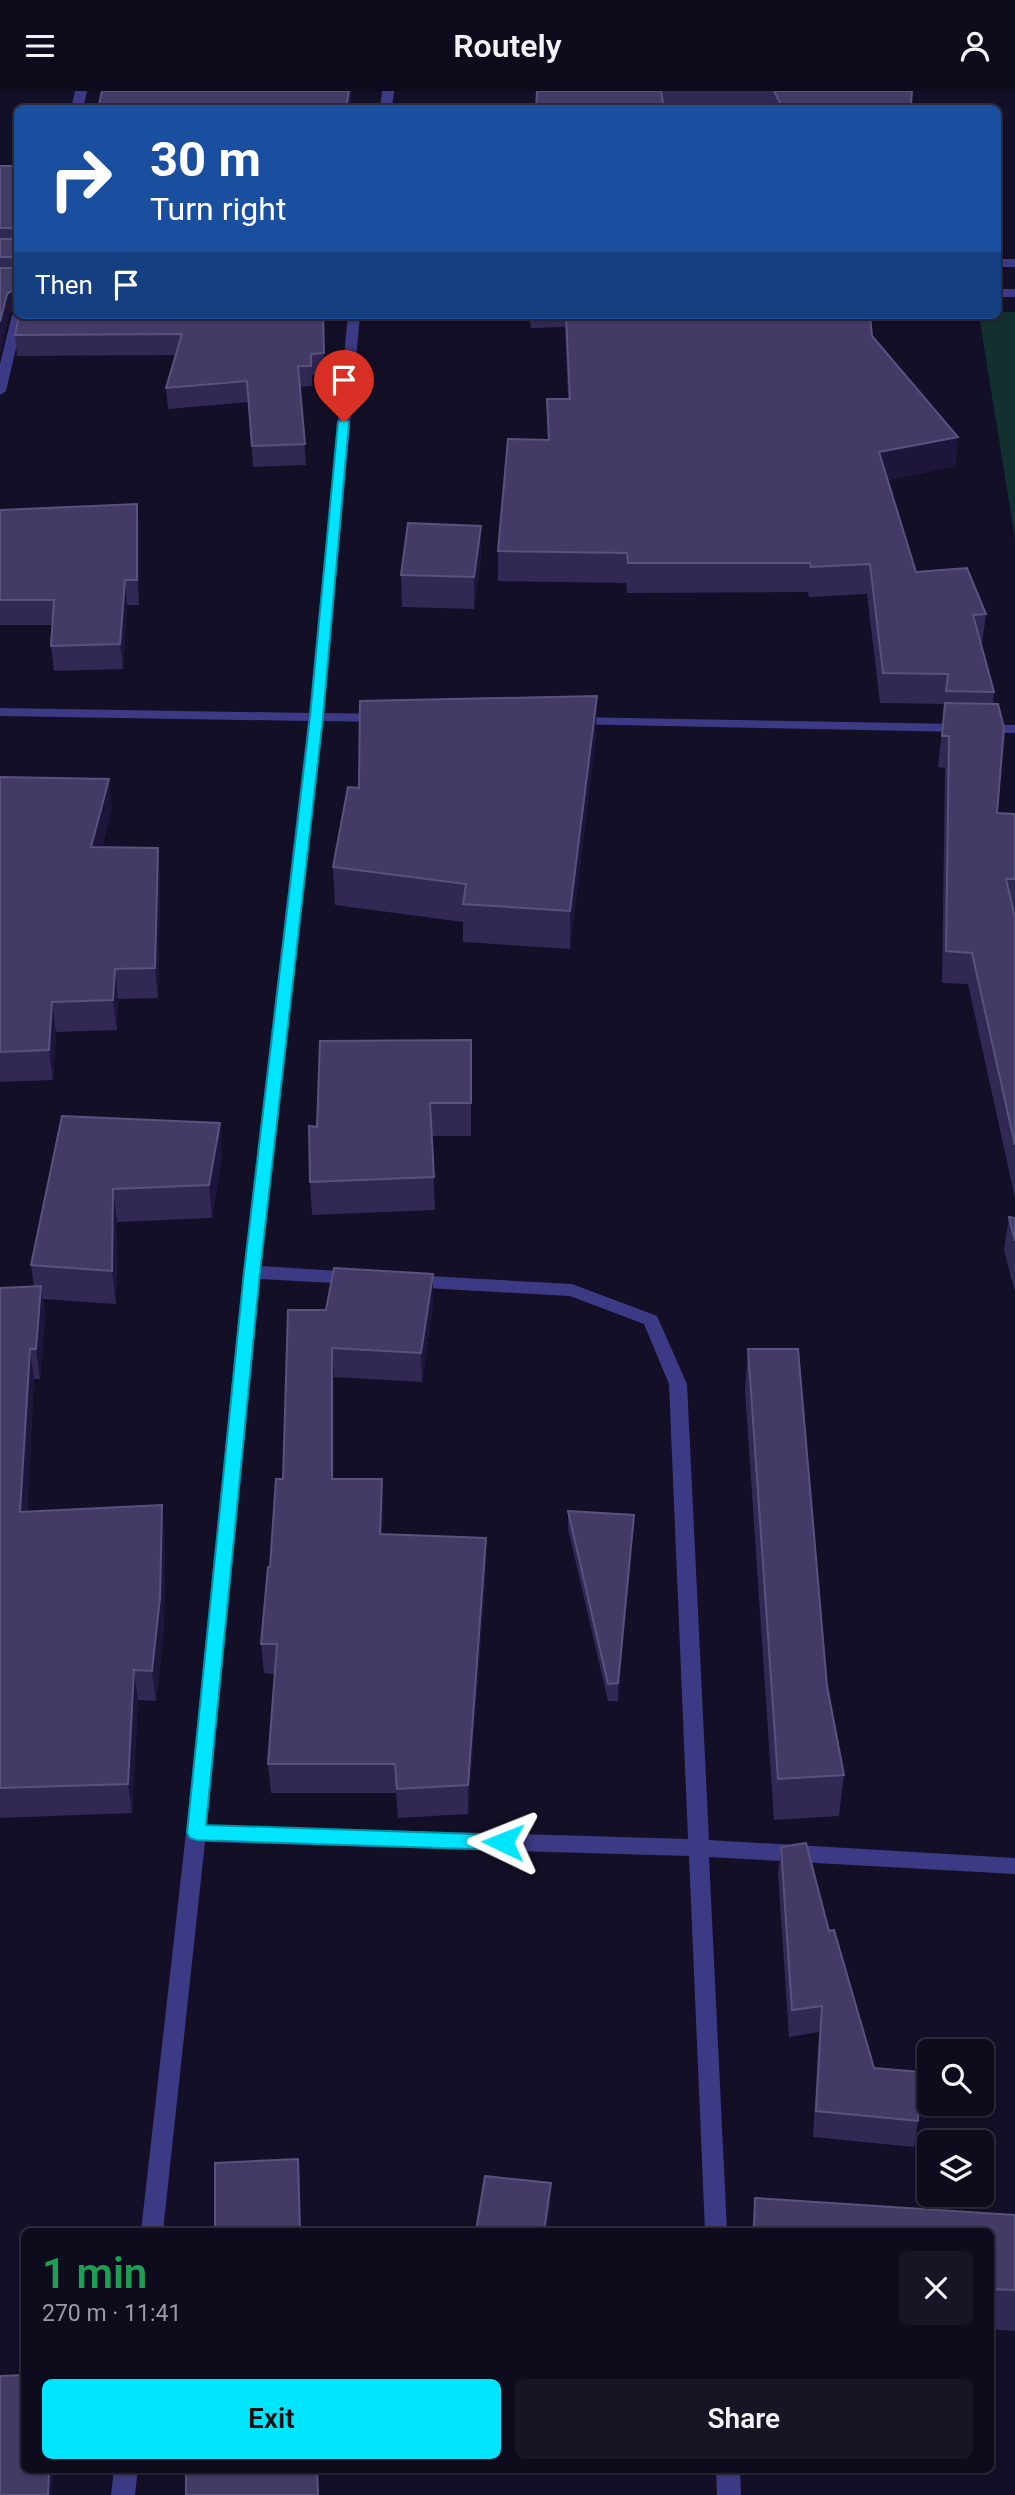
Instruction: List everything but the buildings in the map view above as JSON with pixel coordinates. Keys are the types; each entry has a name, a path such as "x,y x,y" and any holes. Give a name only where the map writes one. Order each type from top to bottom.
{"street":[{"path":"0,391 17,319"},
{"path":"152,2228 196,1833 252,1272 316,717 354,319"},
{"path":"0,712 400,718"},
{"path":"554,721 1015,729"},
{"path":"252,1272 572,1290 651,1320 678,1384 716,2228"},
{"path":"196,1833 698,1848 1015,1867"},
{"path":"123,2495 126,2473"},
{"path":"728,2473 729,2495"}],"green space":[{"path":"1001,312 1015,312 1015,539 980,319 1001,319"}],"route":[{"path":"344,422 316,717 252,1272 196,1833 503,1842"}]}
